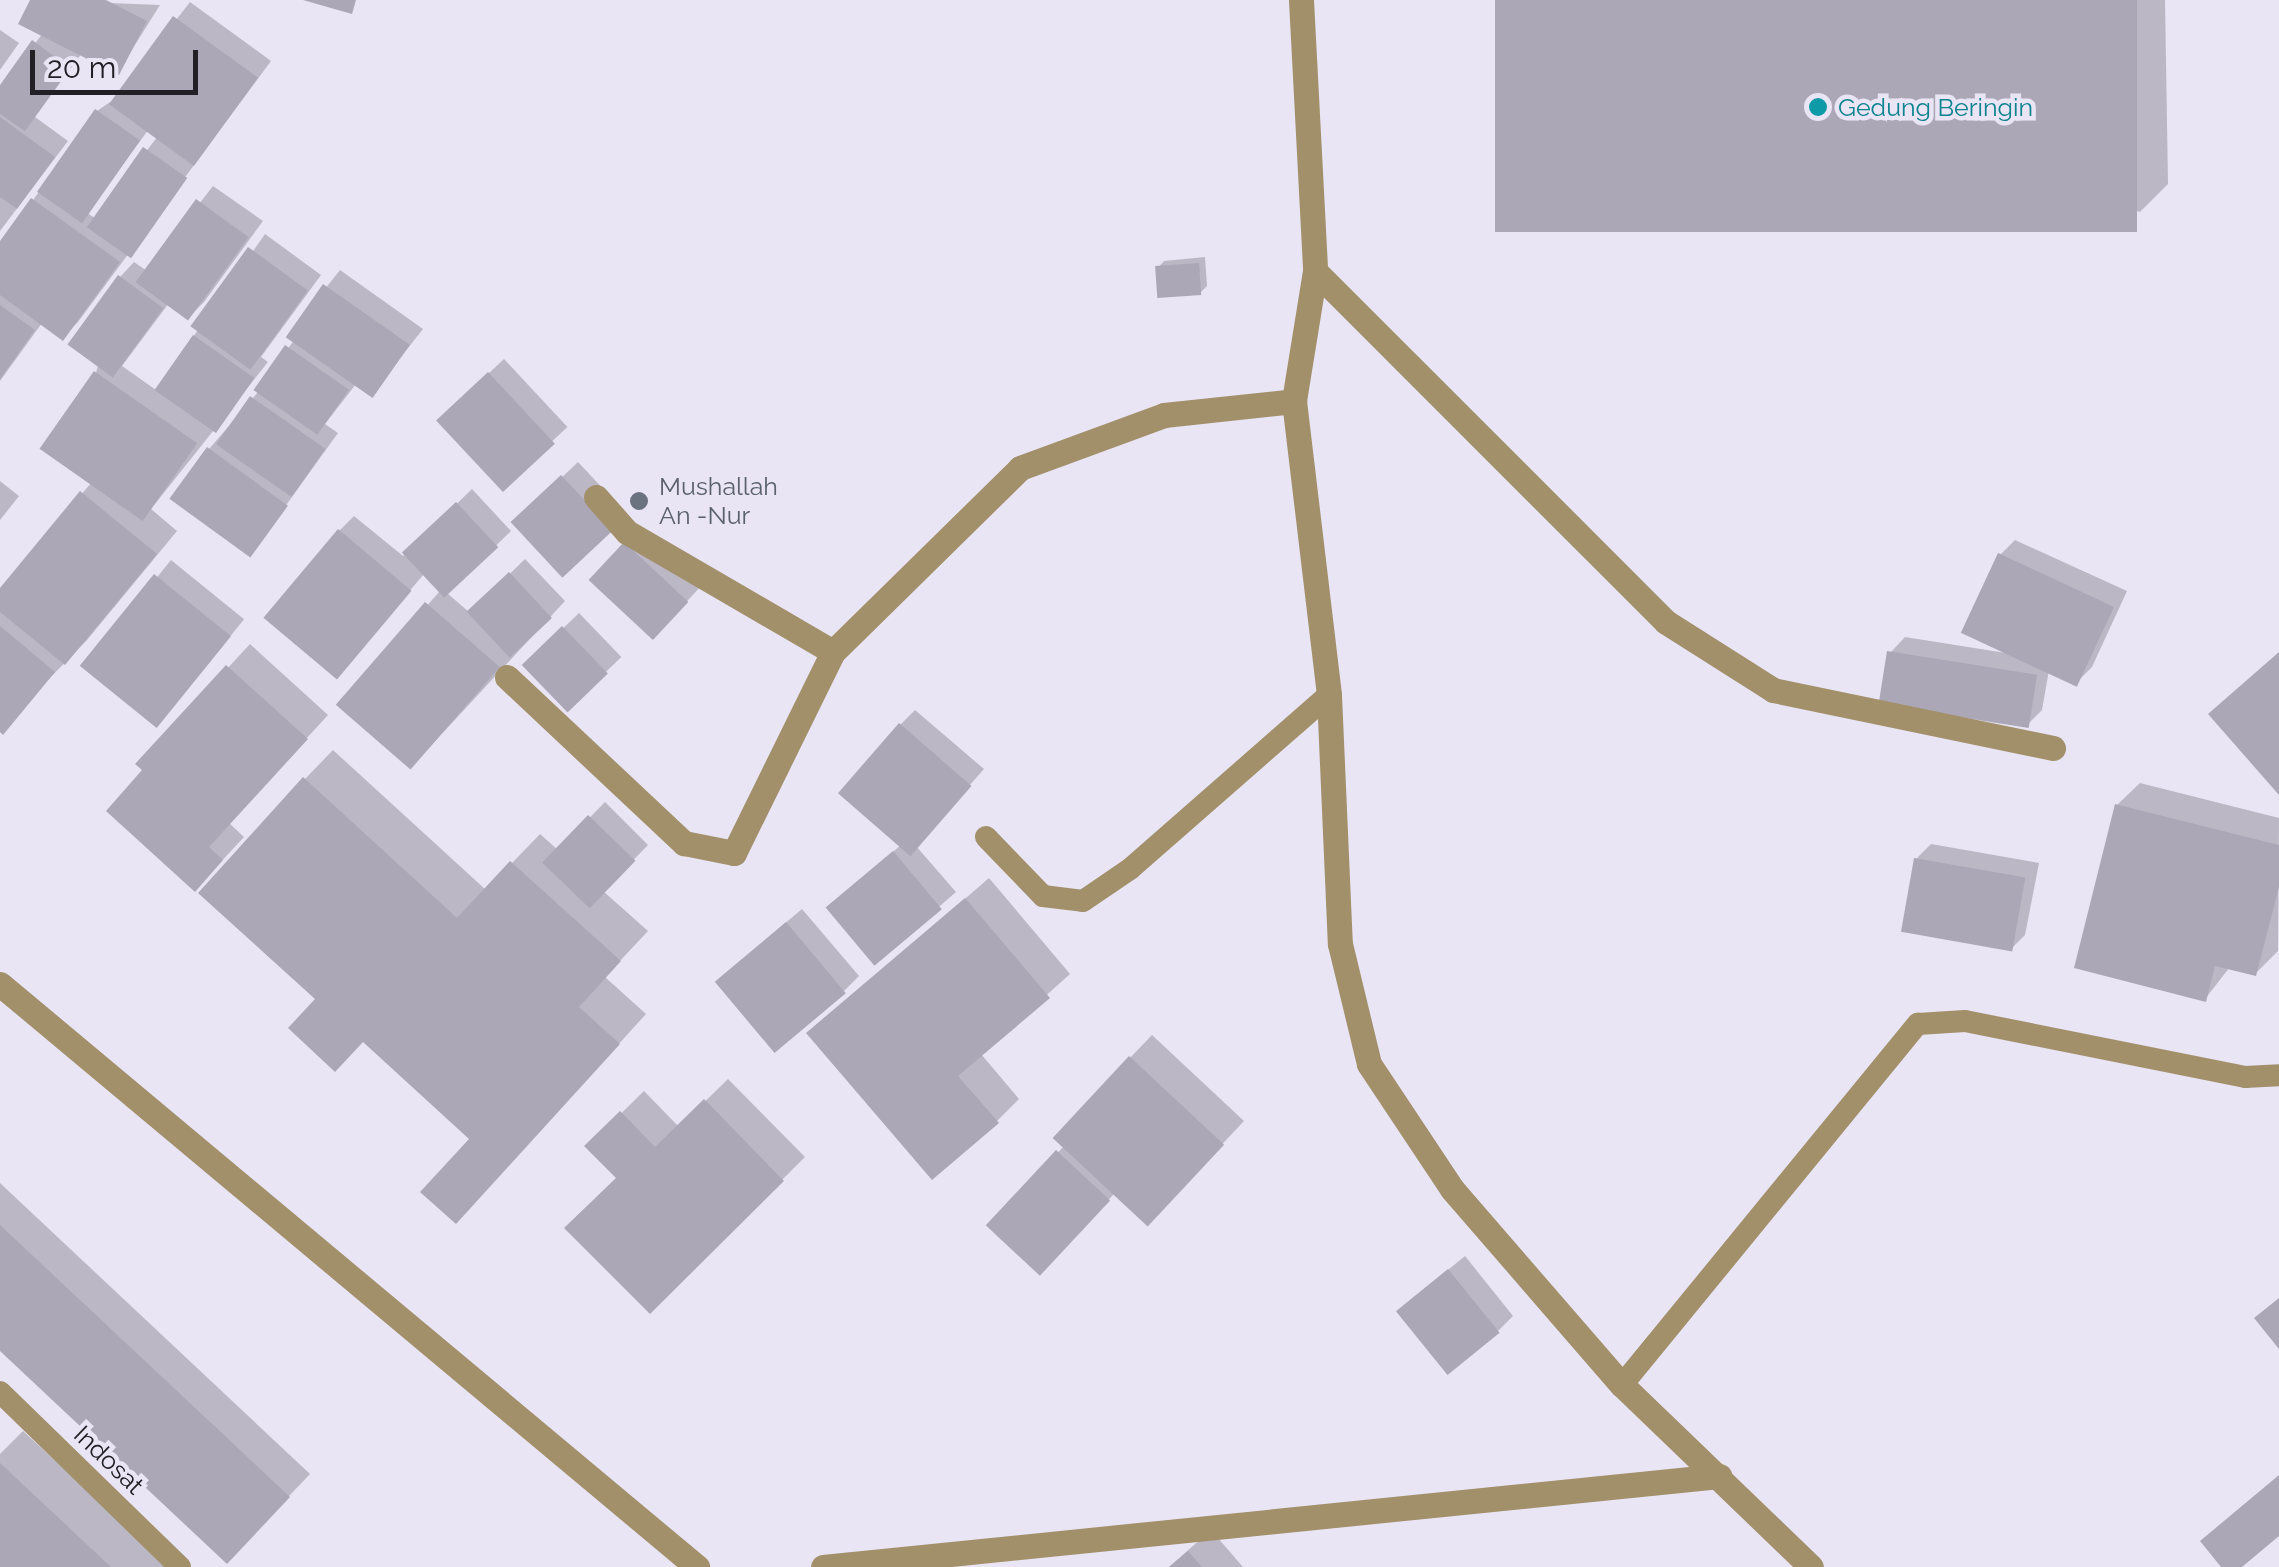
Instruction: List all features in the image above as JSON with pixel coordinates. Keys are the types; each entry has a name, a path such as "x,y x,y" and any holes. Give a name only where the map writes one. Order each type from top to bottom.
{"street":[{"path":"1301,0 1315,271 1294,401 1329,695 1340,944 1369,1064 1452,1189 1622,1385 1811,1567"},
{"path":"1315,271 1666,622 1773,690 2053,748"},
{"path":"507,677 684,843 734,853 832,652 1020,468 1164,415 1294,401"},
{"path":"596,497 627,532 832,652"},
{"path":"0,984 697,1567"},
{"path":"823,1567 1719,1476"}],"lane":[{"path":"986,836 1043,896 1084,901 1130,869 1329,695"},
{"path":"1622,1385 1918,1024 1965,1020 2246,1077 2279,1075"},
{"name":"Indosat","path":"0,1392 180,1567"}],"building":[{"path":"30,0 106,0 147,21 119,75 18,24"},
{"path":"303,0 356,0 352,14"},
{"name":"Gedung Beringin","path":"1495,0 2137,0 2137,232 1495,232"},
{"path":"173,16 258,78 194,166 109,104"},
{"path":"32,40 70,68 25,131 0,114 0,85"},
{"path":"95,109 140,141 82,223 37,192"},
{"path":"0,117 55,157 17,209 0,197"},
{"path":"143,147 187,178 131,258 87,227"},
{"path":"31,198 120,262 63,341 0,295 0,241"},
{"path":"196,199 249,237 188,321 135,282"},
{"path":"248,247 308,290 250,370 190,326"},
{"path":"1199,263 1201,295 1157,298 1155,266"},
{"path":"118,275 163,308 113,377 67,345"},
{"path":"323,284 410,345 373,398 286,337"},
{"path":"0,305 35,330 0,379"},
{"path":"193,335 254,378 216,433 155,390"},
{"path":"285,345 349,390 317,435 253,390"},
{"path":"94,371 197,443 143,521 40,449"},
{"path":"488,372 555,444 503,492 436,420"},
{"path":"250,396 325,449 292,497 216,444"},
{"path":"207,447 288,506 250,558 169,499"},
{"path":"561,475 613,531 562,578 511,522"},
{"path":"80,491 157,554 65,665 0,612 0,588"},
{"path":"456,502 498,547 444,598 402,552"},
{"path":"338,529 412,591 337,680 263,618"},
{"path":"624,542 688,602 653,640 589,580"},
{"path":"1998,553 2114,607 2077,687 1961,633"},
{"path":"509,572 552,618 510,658 467,612"},
{"path":"154,574 231,636 157,728 80,666"},
{"path":"425,602 500,667 410,770 336,705"},
{"path":"0,626 55,672 3,735 0,732"},
{"path":"562,626 608,673 568,712 522,665"},
{"path":"1887,651 2037,675 2029,728 1879,704"},
{"path":"2279,652 2279,795 2208,714"},
{"path":"226,665 308,739 209,847 223,860 195,892 106,811 142,770 135,764"},
{"path":"899,723 971,786 910,856 838,793"},
{"path":"303,777 457,918 510,861 621,961 579,1007 620,1044 456,1224 420,1192 469,1139 363,1042 335,1072 288,1028 315,999 198,893"},
{"path":"2115,804 2279,845 2279,887 2256,976 2215,966 2206,1002 2074,968"},
{"path":"588,815 635,861 590,908 542,862"},
{"path":"893,851 942,909 874,966 826,908"},
{"path":"1914,858 2025,878 2012,951 1901,932"},
{"path":"965,898 1050,998 958,1076 999,1123 932,1180 806,1033"},
{"path":"786,922 846,993 775,1053 715,982"},
{"path":"1129,1056 1224,1145 1148,1227 1053,1138"},
{"path":"704,1099 784,1181 650,1314 564,1228 616,1178 584,1146 620,1111 655,1147"},
{"path":"1056,1150 1110,1200 1040,1276 986,1225"},
{"path":"0,1225 290,1497 227,1564 0,1351"},
{"path":"1448,1269 1500,1333 1448,1375 1396,1311"},
{"path":"2279,1298 2279,1349 2254,1318"},
{"path":"0,1463 111,1567 0,1567"},
{"path":"2279,1475 2279,1536 2242,1567 2221,1567 2200,1541"},
{"path":"1188,1551 1202,1567 1169,1567"}],"place":[{"name":"Gedung Beringin","path":"1818,107"},
{"name":"Mushallah An -Nur","path":"639,501"}]}
